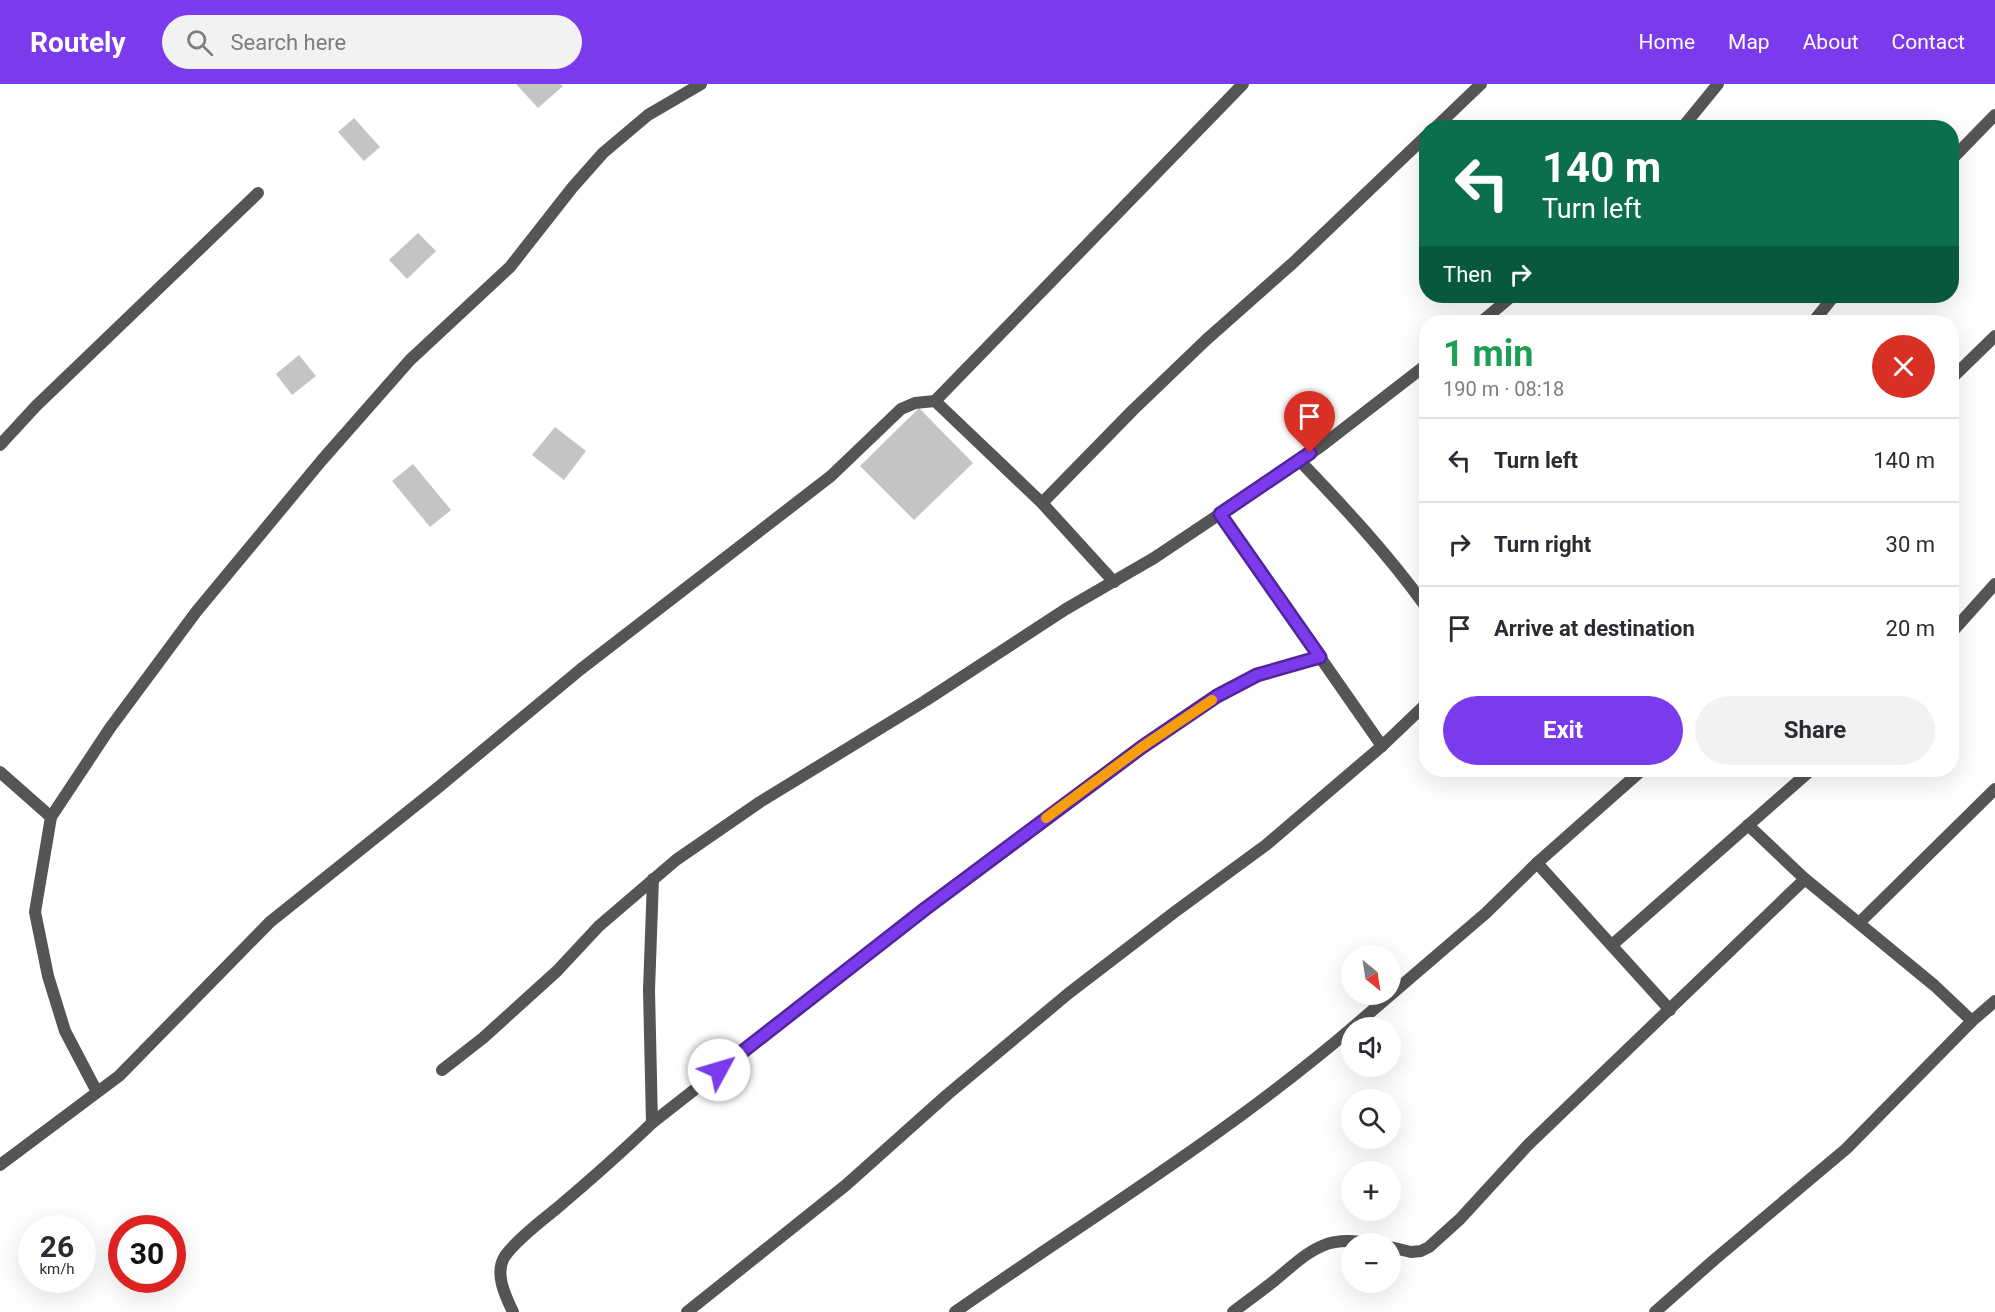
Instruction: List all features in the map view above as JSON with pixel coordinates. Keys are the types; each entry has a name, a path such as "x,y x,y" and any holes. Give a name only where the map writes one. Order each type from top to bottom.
{"street":[{"path":"97,1092 65,1031 48,976 35,912 51,817 110,728 196,612 322,460 410,360 510,267 572,188 603,153 648,116 702,84"},
{"path":"0,1165 119,1076 270,922 581,669 831,476 901,409 915,403 935,401 1243,84"},
{"path":"1444,120 1481,84"},
{"path":"1689,120 1718,84"},
{"path":"1959,152 1995,115"},
{"path":"1042,502 1206,340 1294,262 1419,143"},
{"path":"0,446 36,406 258,193"},
{"path":"1489,315 1504,303"},
{"path":"1819,315 1828,303"},
{"path":"1959,371 1995,336"},
{"path":"442,1070 483,1038 557,971 599,926 676,860 760,802 925,701 1066,609 1154,558 1320,447 1419,373"},
{"path":"935,401 1042,502 1114,582"},
{"path":"1299,460 1341,503 1419,597"},
{"path":"1220,514 1382,746"},
{"path":"1959,624 1995,584"},
{"path":"513,1312 502,1291 500,1271 505,1256 530,1230 621,1153 652,1123 925,909 1142,747 1217,696 1257,675 1320,657"},
{"path":"687,1312 846,1185 957,1087 1069,993 1266,845 1382,746 1419,711"},
{"path":"0,772 51,817"},
{"path":"1365,1017 1486,913 1537,863 1634,777"},
{"path":"1612,945 1803,777"},
{"path":"1859,922 1995,789"},
{"path":"1748,825 1805,879 1935,986 1972,1021"},
{"path":"1537,863 1670,1010"},
{"path":"652,1123 649,990 653,879"},
{"path":"1401,1250 1412,1252 1430,1247 1460,1219 1527,1146 1805,879"},
{"path":"1655,1312 1846,1149 1995,1000"},
{"path":"955,1312 1240,1117 1341,1037"},
{"path":"1233,1312 1305,1254 1330,1242 1341,1241"}],"building":[{"path":"516,84 560,84 563,86 538,108"},
{"path":"354,118 380,147 364,161 338,132"},
{"path":"418,233 436,251 407,279 389,260"},
{"path":"299,355 316,376 292,395 276,374"},
{"path":"919,408 973,463 914,520 860,466"},
{"path":"555,427 586,451 564,480 532,455"},
{"path":"413,464 451,510 430,527 392,481"}],"slow traffic":[{"path":"1046,818 1142,747 1212,700"}],"route":[{"path":"719,1070 925,909 1142,747 1217,696 1257,675 1320,657 1220,514 1310,453"}]}
